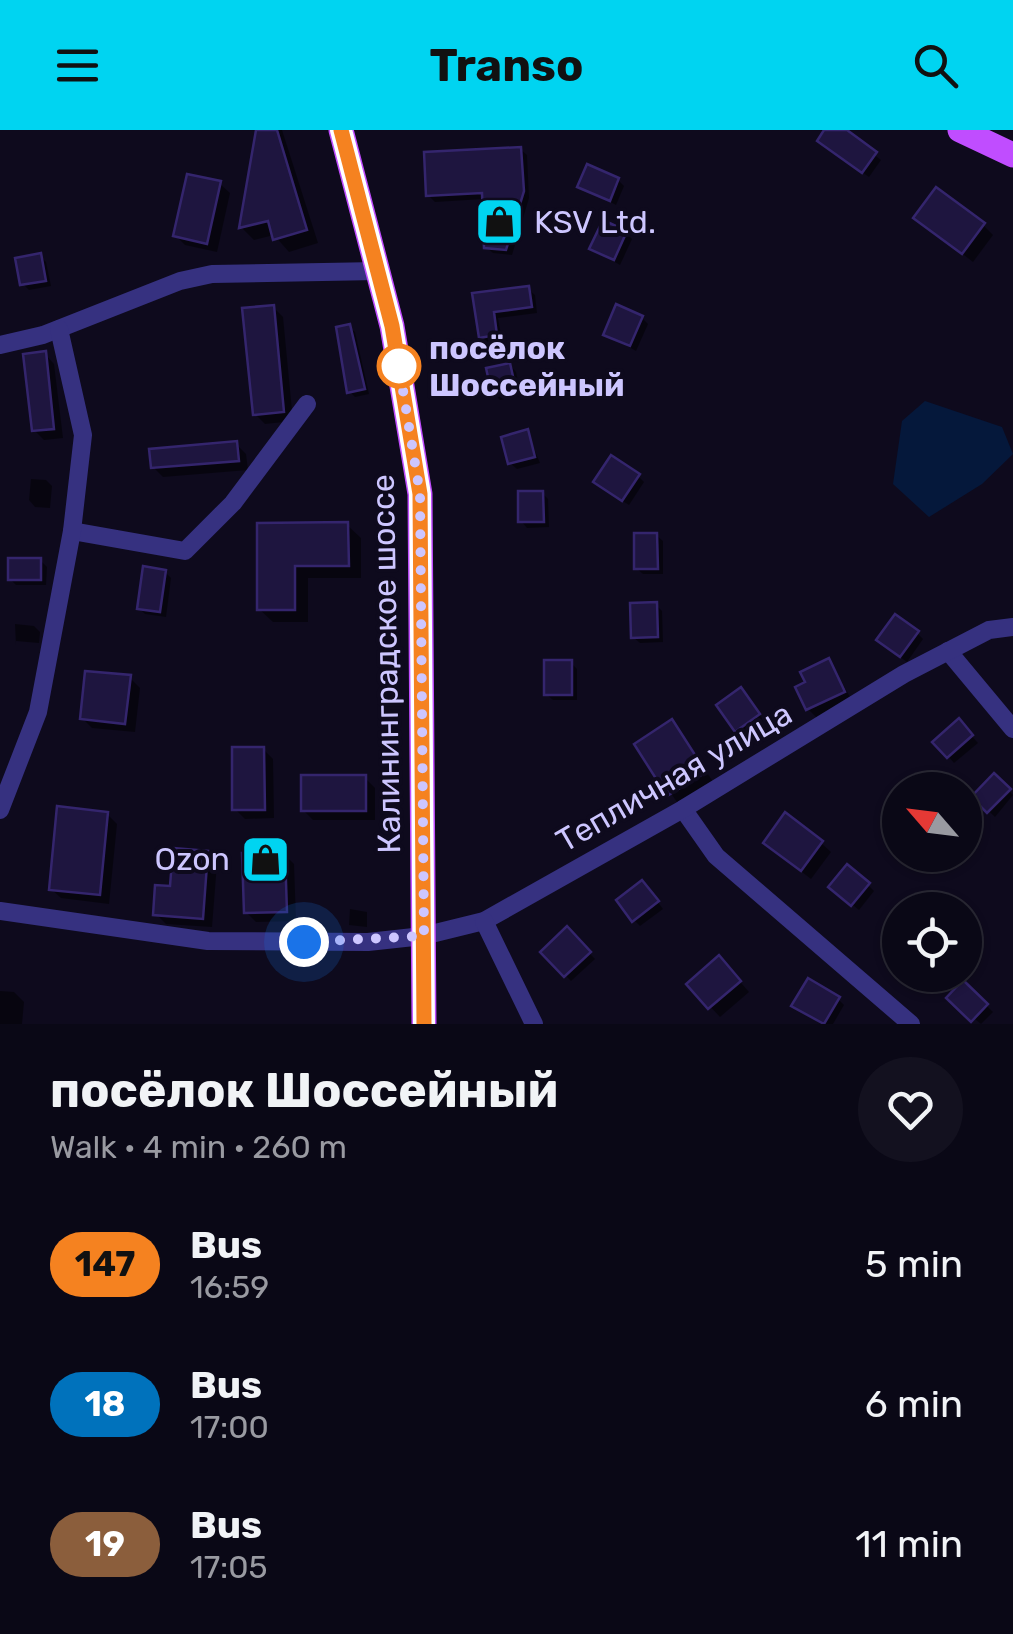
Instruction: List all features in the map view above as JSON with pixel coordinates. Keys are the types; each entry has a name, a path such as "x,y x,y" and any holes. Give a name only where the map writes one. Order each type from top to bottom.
{"main road":[{"name":"Калининградское шоссе","path":"342,130 378,270 420,494 424,1024"},
{"path":"960,130 1013,155"}],"street":[{"path":"0,344 59,329 180,281 212,274 378,270"},
{"path":"0,810 38,712 72,531 83,435 59,329"},
{"path":"72,531 184,550 234,503 308,404"},
{"name":"Тепличная улица","path":"0,911 208,942 368,942 424,936 484,921 683,810 948,651 989,630 1013,627"},
{"path":"948,651 1013,729"},
{"path":"683,810 716,856 911,1024"},
{"path":"484,921 534,1024"}],"water":[{"path":"925,401 1002,427 1013,454 982,484 929,517 893,484 902,421"}],"building":[{"path":"256,130 277,130 307,230 273,240 268,221 239,228"},
{"path":"824,130 847,130 877,152 862,173 817,141"},
{"name":"KSV Ltd.","path":"521,147 524,191 506,250 484,248 482,193 426,196 424,152"},
{"path":"587,164 619,178 610,201 577,187"},
{"path":"187,174 221,181 207,244 173,236"},
{"path":"936,187 985,223 962,254 913,218"},
{"path":"603,220 627,231 614,260 589,249"},
{"path":"41,253 46,281 20,285 15,258"},
{"path":"529,286 532,307 494,312 497,335 479,338 472,293"},
{"path":"616,304 643,316 630,346 603,335"},
{"path":"274,305 284,412 253,415 242,308"},
{"path":"350,324 365,389 347,393 336,327"},
{"path":"46,351 54,429 32,431 23,354"},
{"path":"510,363 516,390 492,395 486,368"},
{"path":"528,429 535,457 508,464 501,437"},
{"path":"237,441 239,461 151,468 149,449"},
{"path":"611,455 640,474 622,501 593,482"},
{"path":"518,491 543,491 544,522 518,522"},
{"path":"348,522 349,566 295,566 295,610 257,610 257,523"},
{"path":"634,533 657,533 658,569 634,569"},
{"path":"8,558 41,558 41,580 8,580"},
{"path":"143,566 166,570 160,612 137,609"},
{"path":"657,602 658,637 631,638 630,603"},
{"path":"895,614 919,631 900,657 876,640"},
{"path":"829,658 845,692 806,710 795,687 805,682 800,672"},
{"path":"544,660 572,660 572,695 544,695"},
{"path":"85,671 131,675 125,724 80,719"},
{"path":"741,687 760,714 735,732 716,705"},
{"path":"959,718 973,735 947,758 932,742"},
{"path":"672,719 706,772 667,796 634,744"},
{"path":"232,747 264,747 265,810 232,810"},
{"path":"994,773 1011,789 987,813 982,808 982,786"},
{"path":"301,775 366,775 366,811 301,811"},
{"path":"57,806 108,812 100,895 49,890"},
{"path":"785,812 823,841 801,871 763,843"},
{"path":"173,848 208,851 203,919 153,915 155,885 170,886"},
{"path":"285,852 287,912 244,913 242,853"},
{"path":"847,864 870,883 851,906 828,887"},
{"path":"642,880 659,901 632,922 616,900"},
{"path":"567,926 591,952 564,977 540,952"},
{"path":"719,955 741,981 708,1009 686,984"},
{"path":"808,978 840,997 824,1024 791,1006"},
{"path":"952,992 976,992 988,1004 971,1022 946,998"}],"bus line":[{"name":"147","path":"341,130 392,326 420,494 424,1024"}],"place":[{"name":"KSV Ltd.","path":"499,222"},
{"name":"посёлок Шоссейный","path":"399,366"},
{"name":"Ozon","path":"265,859"}],"route":[{"path":"304,942 368,942 424,936 420,494 399,366"}]}
